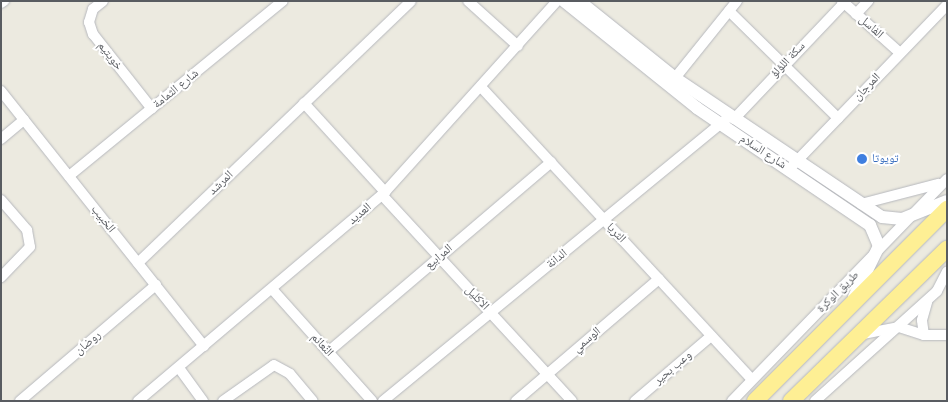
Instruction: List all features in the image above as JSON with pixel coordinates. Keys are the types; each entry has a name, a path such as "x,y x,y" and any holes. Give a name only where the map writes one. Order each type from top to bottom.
{"highway":[{"name":"طريق الوكرة","path":"755,401 831,329 947,209"},
{"path":"791,401 947,249"}],"street":[{"name":"خويتيم","path":"103,1 93,9 89,22 93,34 152,109"},
{"name":"شارع الثمامة","path":"69,176 283,1"},
{"name":"المرشد","path":"138,263 411,1"},
{"path":"468,1 518,46"},
{"name":"العديد","path":"138,401 383,194 557,1"},
{"name":"شارع السلام","path":"564,1 792,165 870,225 878,238 876,254"},
{"name":"شارع السلام","path":"579,1 728,120"},
{"path":"675,78 737,1"},
{"path":"856,14 868,1"},
{"name":"سكة اللؤلؤ","path":"728,120 843,2"},
{"name":"الفاسل","path":"843,2 900,53"},
{"name":"المرجان","path":"792,165 947,5"},
{"path":"729,11 838,118"},
{"name":"الثريا","path":"481,87 751,379"},
{"name":"الخبيب","path":"1,91 204,346"},
{"path":"304,103 383,194"},
{"path":"1,139 24,120"},
{"name":"الدانة","path":"383,401 728,120"},
{"name":"المرابيع","path":"328,352 551,162"},
{"name":"شارع السلام","path":"792,165 882,217 908,217 947,201"},
{"path":"861,204 945,180"},
{"name":"طريق الوكرة","path":"732,401 751,379 876,254 908,217 945,180"},
{"name":"الاكليل","path":"383,194 572,401"},
{"path":"1,200 27,230 30,247 1,277"},
{"path":"831,329 876,254"},
{"path":"815,401 929,299 947,271"},
{"name":"الوسمي","path":"516,401 659,279"},
{"name":"روضان","path":"20,401 156,285"},
{"name":"النًعائم","path":"272,289 372,401"},
{"path":"924,335 922,320 929,299"},
{"path":"855,337 899,327 924,335 947,335"},
{"name":"وعب بحير","path":"635,401 711,336"},
{"path":"223,401 274,365 290,374 313,401"},
{"path":"179,368 203,401"}],"place":[{"name":"تويوتا","path":"862,159"}]}
